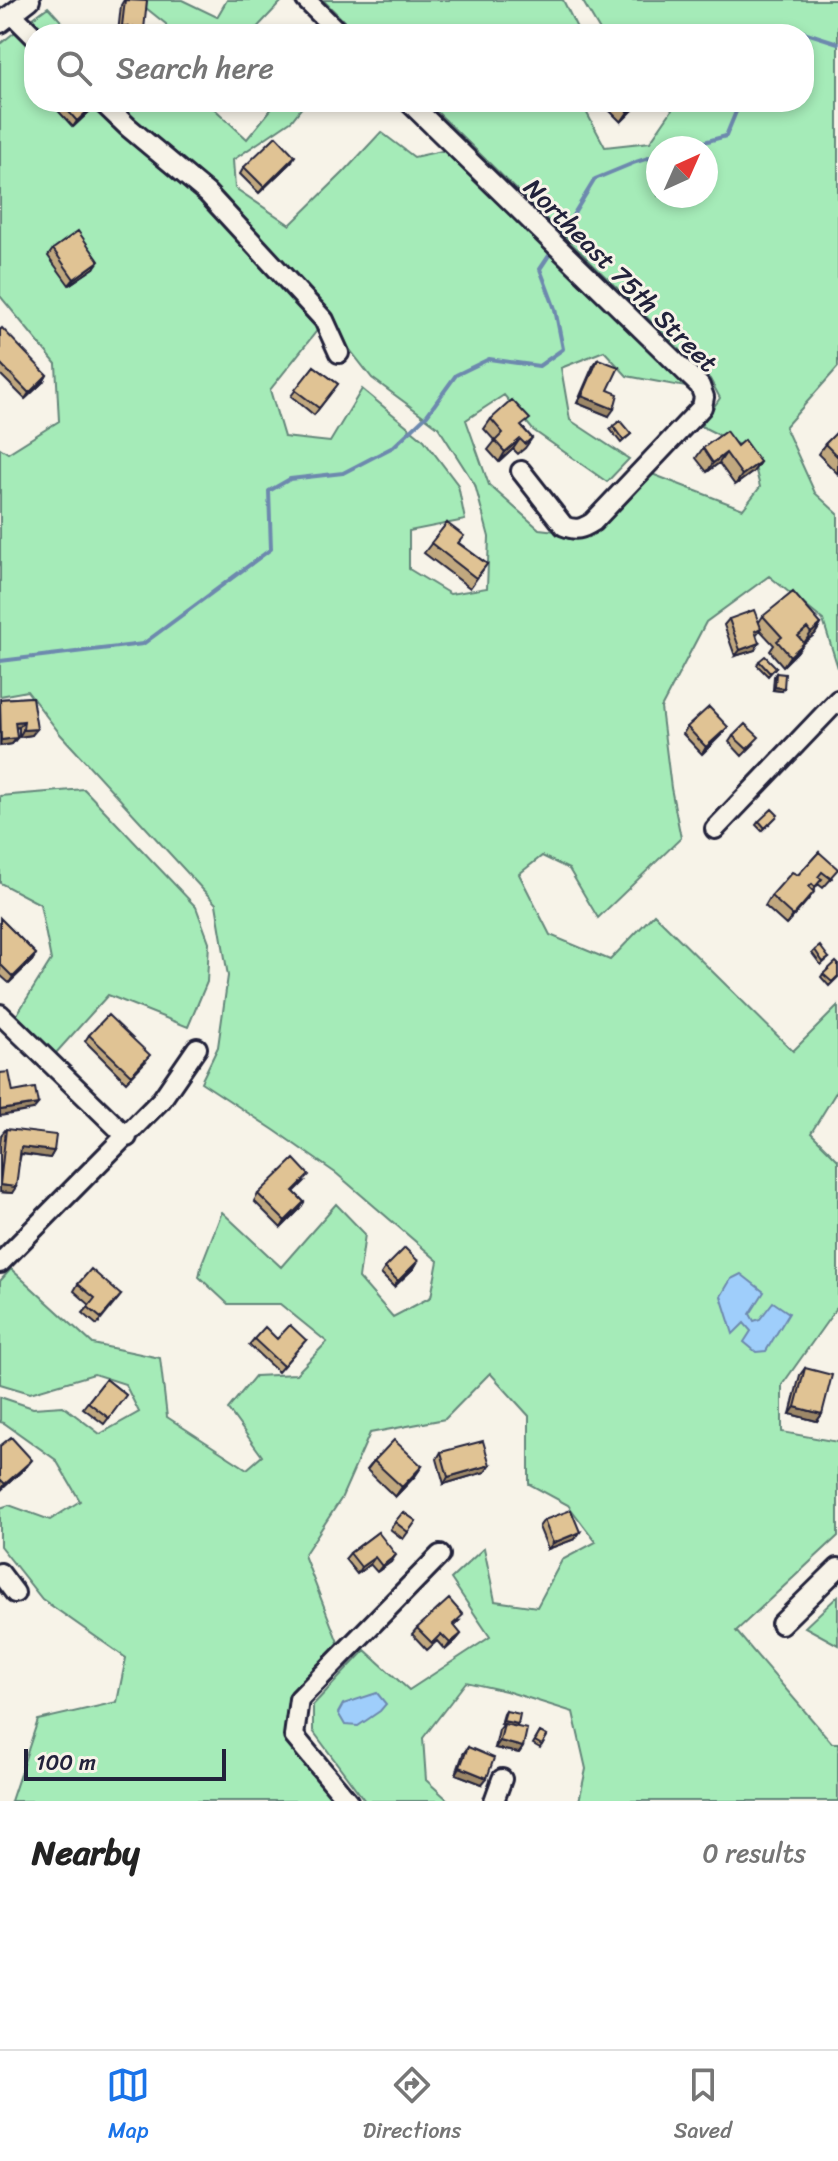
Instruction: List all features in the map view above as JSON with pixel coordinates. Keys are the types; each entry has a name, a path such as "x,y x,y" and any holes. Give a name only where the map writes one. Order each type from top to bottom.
{"street":[{"path":"24,30 6,18 30,0"},
{"path":"306,0 330,24"},
{"path":"112,112 207,193 324,320 339,353"},
{"name":"Northeast 75th Street","path":"419,112 700,386 704,397 702,407 593,522 583,528 573,530 564,526 521,471"},
{"path":"715,829 838,700"},
{"path":"0,1014 127,1137"},
{"path":"0,1263 162,1099 197,1048"},
{"path":"348,1801 294,1736 299,1699 440,1555"},
{"path":"781,1624 838,1568"},
{"path":"0,1573 15,1593"},
{"path":"494,1801 502,1779"}],"green space":[{"path":"136,0 182,0 217,17 227,0 283,0 260,24 166,24"},
{"path":"323,0 563,0 575,24 347,24"},
{"path":"582,0 838,0 838,367 785,427 815,493 838,514 838,668 823,620 769,576 706,622 661,708 681,838 598,918 569,869 542,856 519,874 550,935 610,960 654,914 793,1051 838,1006 838,1089 811,1133 838,1160 838,1306 782,1385 782,1432 838,1442 838,1536 736,1631 832,1743 838,1743 838,1801 579,1801 586,1769 573,1712 466,1682 423,1738 426,1780 449,1801 365,1801 313,1731 313,1705 365,1650 409,1690 490,1637 451,1579 484,1548 495,1601 537,1607 562,1560 596,1542 568,1505 529,1484 529,1416 490,1373 445,1419 370,1433 341,1499 304,1555 339,1645 292,1692 284,1738 335,1801 11,1801 38,1720 117,1702 126,1658 42,1599 0,1546 0,1508 9,1505 50,1520 80,1501 56,1460 0,1422 0,1397 33,1408 63,1406 100,1434 139,1412 125,1384 94,1374 30,1393 0,1384 0,1281 11,1269 93,1344 160,1358 167,1417 247,1469 262,1456 228,1409 255,1376 296,1374 327,1342 280,1304 228,1304 199,1277 222,1212 281,1267 336,1204 365,1234 359,1278 393,1317 431,1297 438,1261 337,1174 201,1082 218,1047 228,976 216,904 61,735 27,691 0,696 0,448 8,453 59,421 56,364 0,296 0,44 15,32 24,41 24,112 100,112 204,201 319,328 270,390 284,437 330,442 362,389 424,440 458,485 465,520 409,531 409,569 450,594 487,588 489,537 475,485 438,427 372,378 347,346 333,314 210,186 125,112 218,112 247,139 269,112 298,112 292,120 233,160 235,188 290,225 381,132 414,157 446,150 691,388 627,376 604,351 561,368 570,420 629,459 607,482 533,430 504,395 466,420 489,485 539,529 591,535 652,474 743,509 760,487 751,451 701,426 720,398 710,379 437,112 586,112 605,147 646,142 646,208 718,208 718,136 654,136 671,112 814,112 814,24 596,24"},
{"path":"48,7 64,24 32,24 29,21"},
{"path":"84,789 196,907 209,942 207,982 188,1027 108,995 55,1054 16,1016 51,960 40,904 0,883 0,796"},
{"path":"838,1596 838,1645 805,1627"}],"water":[{"path":"741,1274 764,1292 750,1314 754,1321 760,1319 773,1302 789,1313 766,1351 756,1352 744,1342 751,1331 744,1323 733,1334 721,1296 731,1279"},
{"path":"377,1693 386,1704 380,1711 358,1726 345,1725 338,1713 343,1704"}],"building":[{"path":"125,0 147,1 145,24 122,24"},
{"path":"69,112 87,112 77,121"},
{"path":"276,136 295,156 264,187 244,167"},
{"path":"78,231 99,261 74,279 53,249"},
{"path":"2,328 47,375 29,393 0,363"},
{"path":"598,359 619,367 608,390 618,394 614,409 582,396"},
{"path":"314,366 338,384 319,408 295,390"},
{"path":"512,400 530,419 521,426 532,438 525,444 520,439 505,452 495,441 503,433 491,419"},
{"path":"620,421 631,434 623,440 613,426"},
{"path":"726,431 737,446 744,440 760,462 742,475 726,453 713,463 703,448"},
{"path":"838,431 838,457 825,444"},
{"path":"447,523 464,536 458,543 487,564 476,578 431,543"},
{"path":"793,592 821,624 811,633 807,628 798,636 804,643 790,656 777,641 782,637 763,616"},
{"path":"754,610 761,628 755,631 759,643 740,650 729,619"},
{"path":"765,656 776,667 770,673 759,661"},
{"path":"776,673 785,674 784,688 775,687"},
{"path":"32,697 37,729 23,730 24,721 15,722 17,738 1,740 0,699"},
{"path":"709,707 728,727 706,747 687,727"},
{"path":"745,724 759,737 747,749 733,736"},
{"path":"772,809 778,815 765,828 759,821"},
{"path":"819,852 838,869 830,878 822,872 818,877 822,879 815,887 812,884 809,887 814,892 793,916 771,896 792,872 798,875"},
{"path":"0,918 36,954 13,977 0,964"},
{"path":"820,946 829,958 823,962 815,950"},
{"path":"836,962 838,976 832,982 823,974"},
{"path":"108,1015 150,1055 131,1075 89,1035"},
{"path":"9,1072 13,1092 35,1088 38,1104 0,1110 0,1073"},
{"path":"6,1129 56,1135 54,1151 21,1147 16,1187 0,1185"},
{"path":"294,1159 309,1175 293,1191 304,1202 285,1221 258,1194"},
{"path":"405,1248 418,1261 398,1281 385,1268"},
{"path":"91,1269 121,1295 101,1318 88,1307 95,1298 78,1284"},
{"path":"290,1325 306,1340 283,1366 254,1339 265,1327 277,1339"},
{"path":"805,1368 832,1375 822,1414 795,1407"},
{"path":"106,1379 126,1395 109,1418 88,1402"},
{"path":"11,1437 32,1460 5,1484 0,1479 0,1446"},
{"path":"394,1440 422,1466 402,1487 374,1461"},
{"path":"483,1441 490,1465 448,1477 441,1452"},
{"path":"571,1510 580,1532 553,1543 544,1520"},
{"path":"403,1512 416,1521 408,1532 395,1522"},
{"path":"378,1532 396,1555 382,1566 375,1557 361,1567 350,1553"},
{"path":"449,1599 463,1615 453,1624 461,1634 450,1643 441,1634 432,1643 417,1628"},
{"path":"506,1711 520,1714 518,1724 503,1721"},
{"path":"504,1724 527,1729 523,1747 500,1741"},
{"path":"540,1732 547,1736 542,1745 535,1741"},
{"path":"468,1747 494,1758 487,1778 460,1767"}],"waterway":[{"path":"814,35 838,43"},
{"path":"718,138 726,136 736,112"},
{"path":"561,235 595,179 646,159"},
{"path":"0,661 143,644 271,549 269,491 290,479 343,473 393,447 427,415 456,375 489,359 539,366 563,349 555,309 540,269 550,254"}]}
